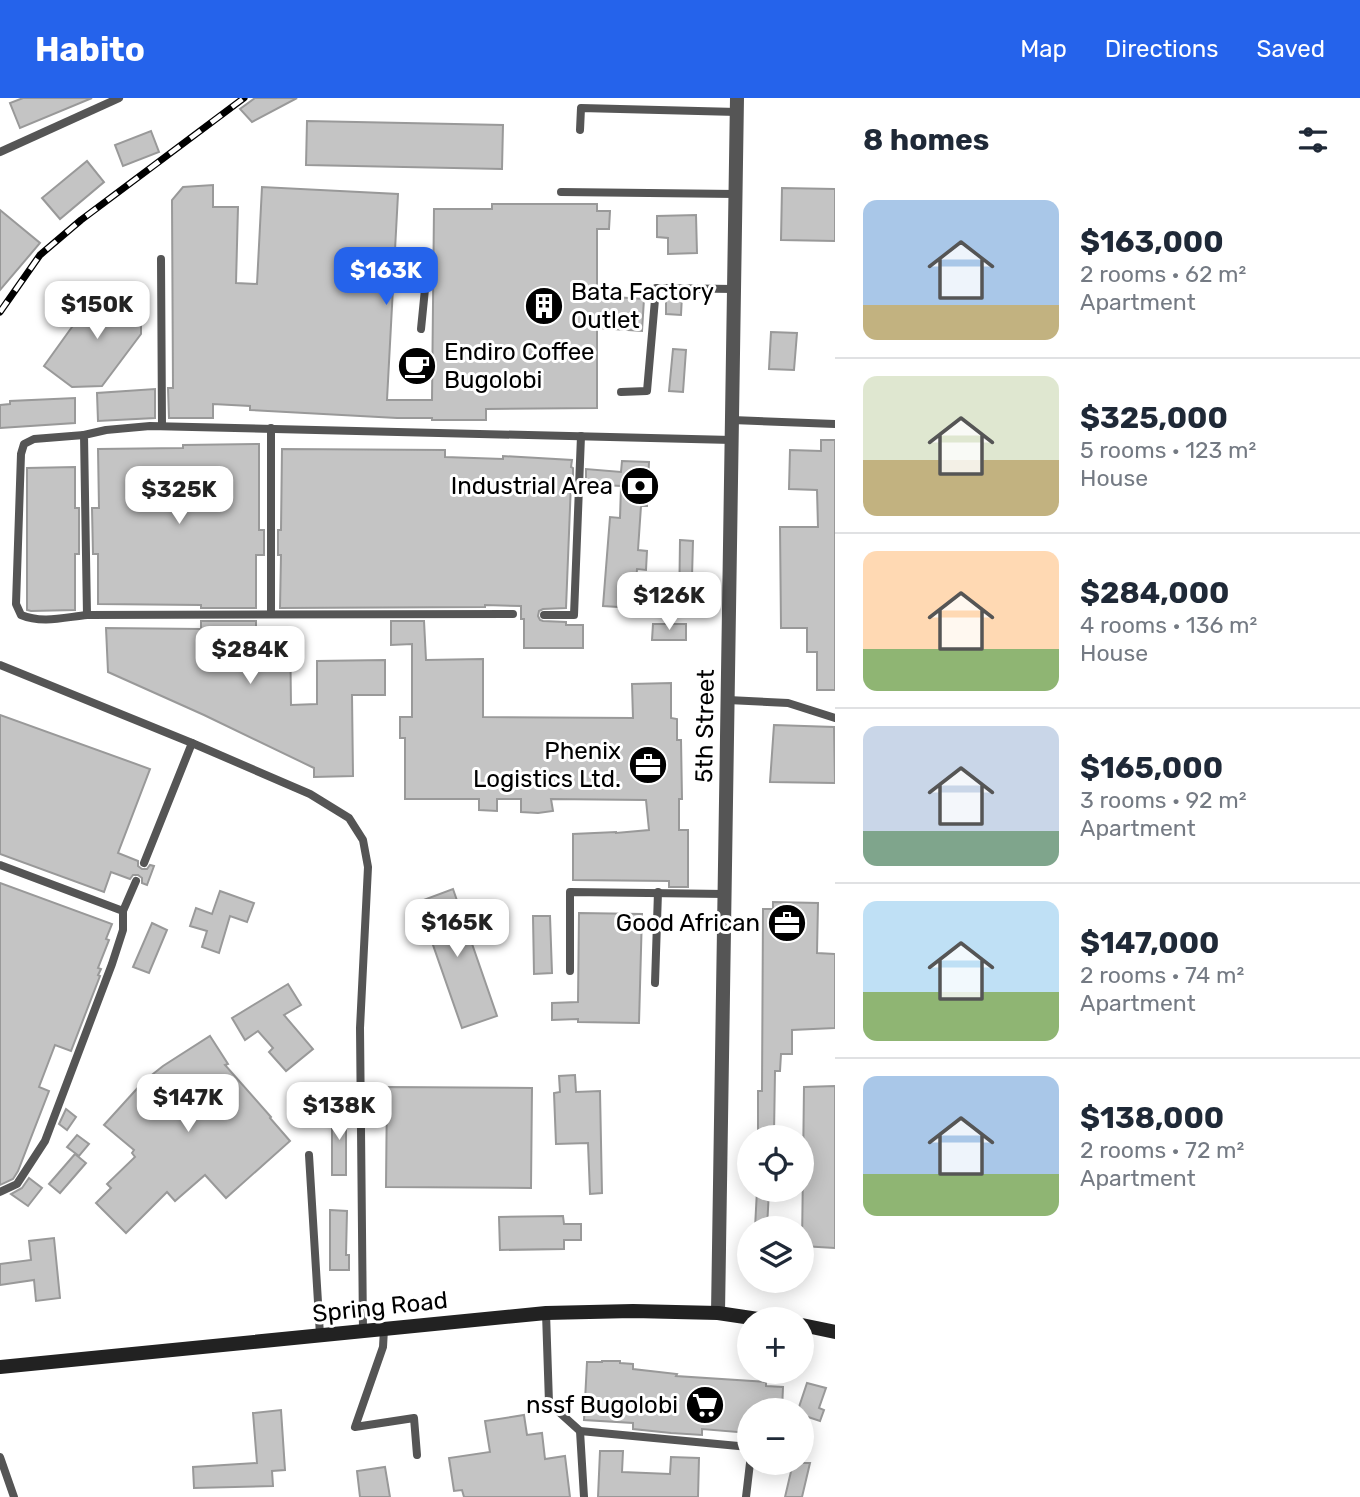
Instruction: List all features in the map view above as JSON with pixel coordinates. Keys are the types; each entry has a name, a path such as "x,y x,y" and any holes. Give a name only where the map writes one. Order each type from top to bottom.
{"main road":[{"name":"Spring Road","path":"0,1367 546,1313 633,1311 737,1316"},
{"path":"814,1328 835,1332"}],"street":[{"name":"5th Street","path":"718,1313 737,105"}],"lane":[{"path":"0,152 119,98"},
{"path":"580,130 581,107 737,105"},
{"path":"561,192 736,194"},
{"path":"161,259 162,426"},
{"path":"621,392 647,391 656,288 734,289"},
{"path":"421,329 425,289"},
{"path":"732,420 835,424"},
{"path":"513,614 87,615 49,620 30,619 21,615 16,604 21,454 24,444 34,439 162,426 732,440"},
{"path":"271,428 271,614"},
{"path":"84,435 87,615"},
{"path":"544,615 574,615 581,436"},
{"path":"0,665 310,794 349,818 363,840 368,867 360,1028 363,1331"},
{"path":"728,701 788,703 835,718"},
{"path":"144,863 192,743"},
{"path":"0,865 123,911"},
{"path":"0,1192 17,1184 45,1141 112,964 123,930 123,911 136,881"},
{"path":"570,971 570,892 725,894"},
{"path":"655,983 658,892"},
{"path":"309,1155 320,1335"},
{"path":"546,1313 549,1403 580,1431 737,1446"},
{"path":"384,1329 383,1347 355,1427 414,1418 417,1455"},
{"path":"580,1431 584,1497"},
{"path":"0,1457 15,1497"},
{"path":"747,1497 749,1475"}],"building":[{"path":"23,98 92,98 20,128 10,103"},
{"path":"255,98 297,98 252,122 240,109"},
{"path":"307,121 503,125 502,169 306,165"},
{"path":"151,131 159,152 123,166 115,145"},
{"path":"87,161 104,182 60,219 42,198"},
{"path":"213,185 213,207 238,207 236,283 257,284 262,187 398,194 387,400 432,400 434,209 492,209 492,204 597,204 597,211 610,211 609,229 597,229 597,296 644,299 642,331 597,328 597,408 486,409 486,420 432,420 250,410 250,406 213,404 213,418 169,418 168,388 173,388 172,200 183,187"},
{"path":"782,188 835,189 835,241 781,240"},
{"path":"0,210 40,243 0,290"},
{"path":"696,215 697,253 668,254 668,238 657,237 657,216"},
{"path":"123,294 138,307 141,334 102,386 72,387 44,366 95,295"},
{"path":"666,295 682,295 681,315 666,314"},
{"path":"771,332 797,333 794,370 769,369"},
{"path":"673,349 686,350 683,392 669,391"},
{"path":"155,389 155,418 98,421 97,393"},
{"path":"75,398 75,423 0,428 0,405 10,404 10,401"},
{"path":"821,440 835,440 835,690 817,690 817,652 807,652 807,628 781,628 780,527 818,527 817,490 789,489 790,450 821,451"},
{"path":"259,444 259,530 264,530 264,555 256,555 256,608 98,604 98,554 93,554 92,508 99,508 98,449"},
{"path":"282,449 445,450 445,457 503,459 503,456 572,460 566,608 543,609 538,616 543,621 583,625 583,648 524,648 521,606 280,608 281,555 278,555 278,530 281,530"},
{"path":"622,461 649,462 647,506 641,506 638,550 647,551 646,570 637,569 634,608 603,606 610,517 620,518 621,486 586,484 586,469 621,472"},
{"path":"75,467 75,508 79,508 79,554 75,554 75,610 27,610 27,468"},
{"path":"680,540 693,541 691,613 679,613"},
{"path":"201,621 256,621 256,628 290,628 291,705 317,704 317,661 385,660 385,695 352,695 353,776 314,777 314,768 108,672 106,628 201,629"},
{"path":"391,621 424,621 426,660 483,659 483,717 633,718 632,684 671,683 671,718 677,719 677,740 681,740 682,799 679,799 679,830 688,830 688,887 669,887 669,881 573,880 573,834 649,830 646,800 551,799 553,811 538,813 521,812 521,799 497,799 497,811 479,810 479,799 405,799 405,738 400,738 400,717 412,717 412,644 391,645"},
{"path":"653,624 686,624 686,640 652,640"},
{"path":"0,715 150,769 118,853 138,861 138,866 142,869 154,866 147,885 142,883 142,878 138,875 133,875 130,879 111,872 104,892 0,854"},
{"path":"774,725 834,727 835,783 770,782"},
{"path":"0,883 112,924 98,968 101,969 98,975 100,976 71,1051 55,1045 39,1087 49,1091 18,1171 13,1179 0,1185"},
{"path":"453,889 497,1016 462,1028 418,902"},
{"path":"220,891 254,903 247,922 230,916 219,953 202,947 207,931 190,926 196,908 212,914"},
{"path":"773,902 818,903 817,953 835,954 835,1028 792,1030 792,1054 781,1054 780,1071 775,1071 774,1125 758,1125 758,1091 762,1091 763,909 773,909"},
{"path":"579,913 642,914 639,1023 552,1020 552,1003 578,1002"},
{"path":"533,916 550,916 552,973 534,974"},
{"path":"152,923 167,930 149,973 133,967"},
{"path":"288,984 301,1005 284,1015 313,1049 286,1071 269,1052 273,1048 258,1031 245,1040 232,1018"},
{"path":"210,1036 228,1064 225,1065 290,1141 226,1198 205,1175 175,1201 167,1192 126,1233 96,1203 111,1188 107,1184 135,1157 132,1153 134,1150 104,1125 143,1082"},
{"path":"575,1075 576,1092 600,1091 602,1193 590,1194 588,1143 556,1144 554,1093 560,1092 559,1076"},
{"path":"835,1086 835,1248 814,1247 814,1216 802,1216 803,1202 814,1202 814,1125 804,1125 804,1087"},
{"path":"387,1087 532,1088 531,1188 386,1187"},
{"path":"66,1109 76,1117 67,1130 59,1124"},
{"path":"332,1110 346,1110 346,1175 332,1175"},
{"path":"77,1135 89,1144 79,1156 67,1147"},
{"path":"75,1154 86,1163 60,1193 49,1184"},
{"path":"29,1178 42,1188 28,1206 11,1194 22,1188"},
{"path":"756,1202 768,1202 768,1216 756,1216"},
{"path":"330,1210 347,1211 346,1255 349,1255 349,1270 330,1270"},
{"path":"563,1216 564,1224 581,1224 581,1240 564,1240 564,1249 500,1250 499,1217"},
{"path":"54,1238 60,1298 36,1301 34,1280 0,1285 0,1264 31,1260 29,1241"},
{"path":"620,1361 633,1364 633,1369 677,1374 676,1376 737,1380 737,1384 783,1387 783,1398 737,1398 737,1432 702,1429 702,1435 671,1433 633,1429 633,1423 584,1420 587,1362"},
{"path":"807,1384 826,1388 819,1408 824,1410 820,1421 814,1419 814,1398 802,1398"},
{"path":"281,1410 285,1470 272,1471 273,1486 194,1488 193,1467 257,1463 253,1413"},
{"path":"524,1415 527,1435 542,1433 545,1459 565,1456 570,1497 464,1497 462,1490 454,1491 449,1458 490,1452 485,1421"},
{"path":"600,1451 623,1451 622,1472 670,1474 671,1457 699,1458 698,1497 598,1497"},
{"path":"385,1467 390,1497 360,1497 357,1471"},
{"path":"790,1475 807,1475 802,1497 785,1497"}],"railway":[{"path":"0,312 40,255 81,220 244,98"}],"place":[{"name":"Bata Factory Outlet","path":"544,306"},
{"name":"Endiro Coffee Bugolobi","path":"417,366"},
{"name":"Industrial Area","path":"640,486"},
{"name":"Phenix Logistics Ltd.","path":"648,765"},
{"name":"Good African","path":"787,923"},
{"name":"nssf Bugolobi","path":"705,1405"}]}
